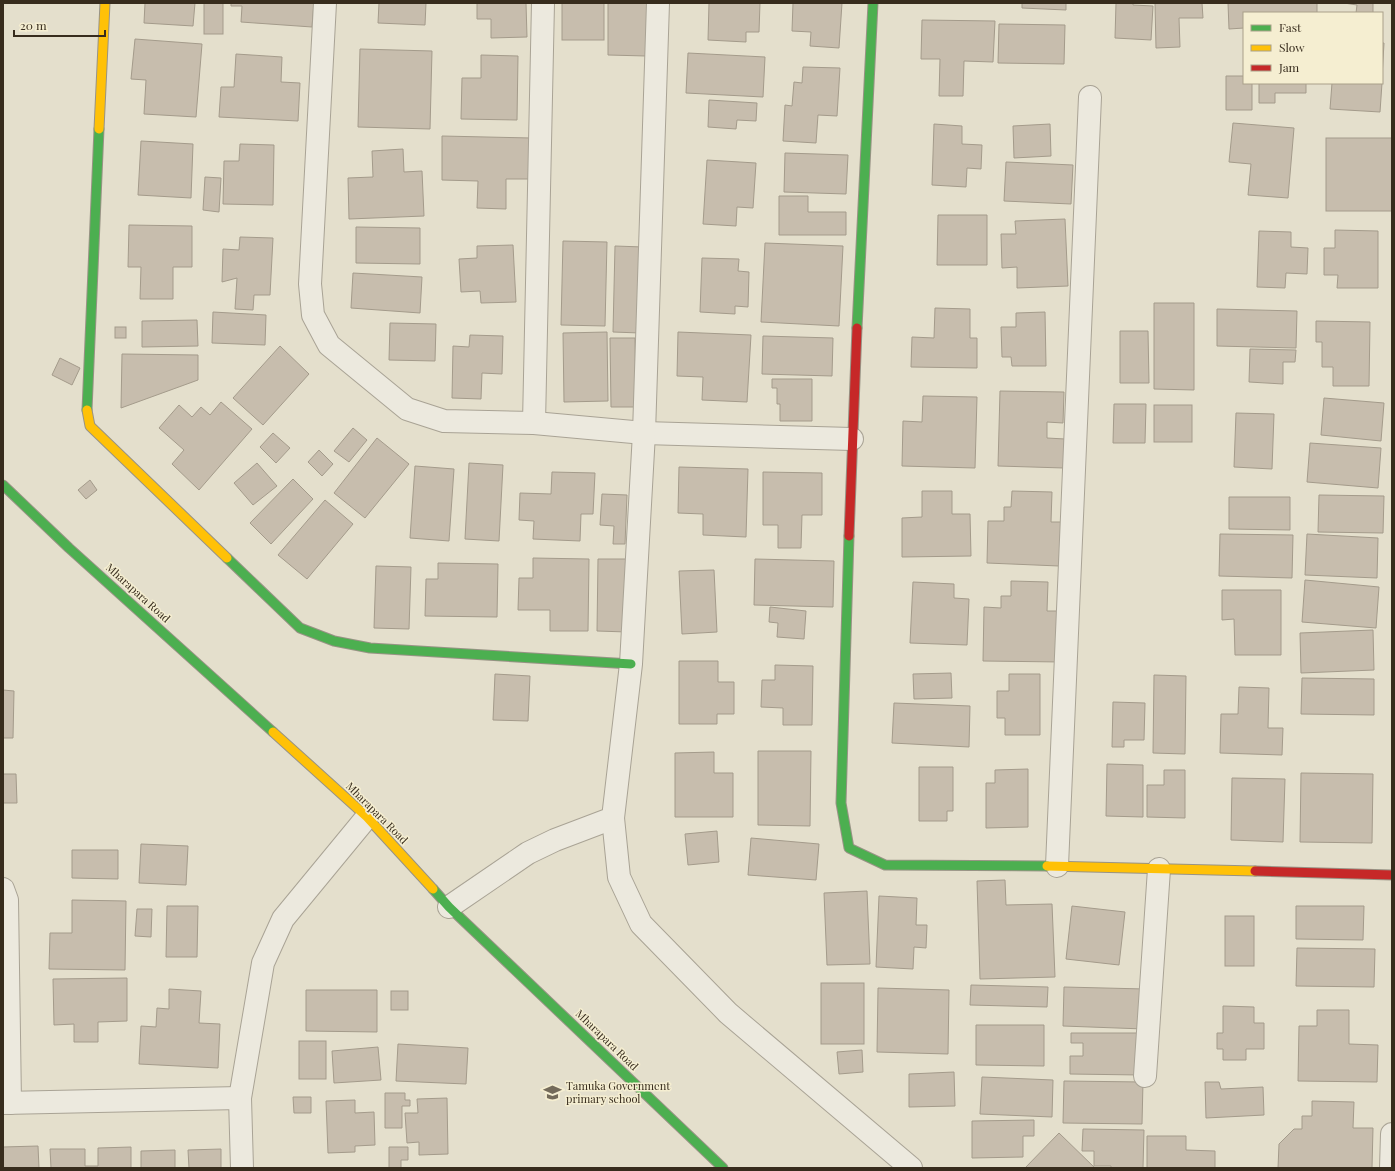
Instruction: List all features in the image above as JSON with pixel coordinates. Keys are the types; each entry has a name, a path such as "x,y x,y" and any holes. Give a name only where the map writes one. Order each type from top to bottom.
{"street":[{"path":"105,3 86,407 90,426 300,628 334,641 370,648 631,664"},
{"path":"325,3 310,284 312,315 329,345 406,409 444,421 534,423 644,434 852,439"},
{"path":"534,423 543,3"},
{"path":"658,3 644,434 631,664 613,818 619,877 641,924 728,1013 912,1168"},
{"path":"873,3 852,439 841,803 848,848 885,865 1057,866 1392,874"},
{"path":"1057,866 1090,97"},
{"name":"Mharapara Road","path":"3,485 81,558 367,817 449,907 723,1168"},
{"path":"242,1168 240,1098 262,963 283,919 367,817"},
{"path":"449,907 528,854 554,840 613,818"},
{"path":"1145,1076 1159,869"},
{"path":"3,889 7,900 6,1103 240,1098"},
{"path":"1391,1168 1392,1134"}],"building":[{"path":"145,3 195,3 193,26 144,23"},
{"path":"204,3 223,3 223,34 204,34"},
{"path":"231,3 314,3 312,27 241,22 242,6 231,6"},
{"path":"379,3 426,3 425,25 378,23"},
{"path":"477,3 526,3 527,37 491,38 491,19 477,19"},
{"path":"562,3 604,3 604,40 562,40"},
{"path":"608,3 647,3 646,56 608,55"},
{"path":"709,3 760,3 759,32 746,32 746,42 708,40"},
{"path":"793,3 842,3 839,48 810,46 811,32 792,31"},
{"path":"1022,3 1066,3 1066,10 1022,8"},
{"path":"1116,3 1133,3 1133,5 1153,6 1151,40 1115,38"},
{"path":"1155,3 1202,3 1203,18 1179,18 1180,47 1156,48"},
{"path":"1228,3 1317,3 1317,12 1243,12 1243,28 1229,29"},
{"path":"1344,3 1373,3 1373,12 1356,12 1357,5"},
{"path":"922,20 995,21 993,62 964,61 963,96 939,96 940,59 921,59"},
{"path":"999,24 1065,25 1064,64 998,63"},
{"path":"135,39 202,44 196,117 144,114 146,80 131,79"},
{"path":"360,49 432,51 430,129 358,127"},
{"path":"688,53 765,57 763,97 686,93"},
{"path":"236,54 282,57 281,82 300,83 298,121 219,117 221,87 234,87"},
{"path":"481,55 518,56 517,120 461,119 462,78 481,78"},
{"path":"803,67 840,68 837,116 818,115 816,143 783,141 785,105 792,106 794,82 802,83"},
{"path":"1226,76 1243,76 1243,84 1252,84 1252,110 1226,110"},
{"path":"1259,84 1306,84 1306,93 1275,93 1275,103 1259,103"},
{"path":"1332,84 1382,84 1380,112 1330,109"},
{"path":"709,100 757,103 756,121 737,120 736,129 708,127"},
{"path":"1233,123 1294,128 1288,198 1248,195 1251,164 1229,162"},
{"path":"934,124 962,126 962,144 982,145 981,169 967,168 966,187 932,185"},
{"path":"1050,124 1051,156 1014,158 1013,126"},
{"path":"442,136 531,138 530,179 506,179 506,209 477,208 478,181 442,180"},
{"path":"1326,138 1392,138 1392,211 1326,211"},
{"path":"141,141 193,144 191,198 138,195"},
{"path":"240,144 274,145 273,205 223,204 224,161 239,161"},
{"path":"403,149 404,172 422,171 424,216 349,219 348,178 373,177 372,151"},
{"path":"785,153 848,155 846,194 784,192"},
{"path":"707,160 756,163 753,208 737,207 736,226 703,224"},
{"path":"1006,162 1073,165 1071,204 1004,201"},
{"path":"205,177 221,178 219,212 203,210"},
{"path":"779,196 808,196 808,212 846,212 846,235 779,235"},
{"path":"938,215 987,215 987,265 937,265"},
{"path":"1065,219 1068,286 1017,288 1017,267 1002,268 1001,234 1016,234 1015,221"},
{"path":"129,225 192,226 192,267 173,267 173,299 140,299 141,267 128,267"},
{"path":"356,227 420,228 420,264 356,263"},
{"path":"1335,230 1378,231 1378,288 1337,288 1338,275 1324,275 1324,248 1335,248"},
{"path":"1259,231 1291,232 1291,247 1308,248 1307,274 1286,273 1285,288 1257,287"},
{"path":"240,237 273,238 270,295 254,295 253,310 235,309 237,278 222,282 223,249 239,250"},
{"path":"563,241 607,242 605,326 561,325"},
{"path":"765,243 843,246 839,326 761,322"},
{"path":"513,245 516,302 481,303 480,291 461,292 459,259 477,258 477,246"},
{"path":"615,246 643,247 640,333 613,332"},
{"path":"702,258 739,259 738,271 749,272 748,307 735,306 735,314 700,312"},
{"path":"353,273 422,277 420,313 351,308"},
{"path":"1154,303 1194,303 1194,390 1154,389"},
{"path":"935,308 970,309 970,338 977,338 977,368 911,367 912,337 934,338"},
{"path":"1217,309 1297,311 1296,348 1217,346"},
{"path":"213,312 266,315 265,345 212,343"},
{"path":"1045,312 1046,366 1012,366 1011,357 1002,357 1001,327 1016,327 1016,313"},
{"path":"197,320 198,346 142,347 142,321"},
{"path":"1316,321 1370,322 1369,386 1333,386 1333,367 1322,367 1322,342 1316,342"},
{"path":"390,323 436,324 435,361 389,360"},
{"path":"115,327 126,327 126,338 115,338"},
{"path":"1120,331 1148,331 1149,383 1120,383"},
{"path":"607,332 608,401 564,402 563,333"},
{"path":"678,332 751,335 747,402 702,400 703,377 677,376"},
{"path":"470,335 503,336 502,374 482,373 481,399 452,398 453,346 469,347"},
{"path":"763,336 833,338 832,376 762,374"},
{"path":"610,338 635,338 636,407 611,407"},
{"path":"280,346 309,374 263,425 233,398"},
{"path":"1250,349 1296,350 1295,362 1283,362 1283,384 1249,382"},
{"path":"122,354 198,355 198,380 121,408"},
{"path":"60,358 80,368 72,385 52,375"},
{"path":"772,379 812,379 812,421 780,421 780,404 777,404 777,388 772,388"},
{"path":"1000,391 1064,392 1063,423 1047,422 1047,438 1065,439 1064,468 998,466"},
{"path":"923,396 977,397 975,468 902,466 903,421 922,422"},
{"path":"1324,398 1384,403 1381,441 1321,435"},
{"path":"221,402 252,429 199,490 172,464 184,450 159,428 179,405 192,417 201,407 210,415"},
{"path":"1114,404 1146,404 1145,443 1113,443"},
{"path":"1154,405 1192,405 1192,442 1154,442"},
{"path":"1236,413 1274,414 1272,469 1234,467"},
{"path":"353,428 367,440 349,462 334,451"},
{"path":"273,433 290,448 276,463 260,447"},
{"path":"377,438 409,464 365,518 334,493"},
{"path":"1310,443 1381,448 1378,488 1307,482"},
{"path":"319,450 333,464 322,476 308,462"},
{"path":"257,463 277,486 253,505 234,483"},
{"path":"469,463 503,465 499,541 465,539"},
{"path":"415,466 454,469 449,541 410,538"},
{"path":"679,467 748,469 746,537 703,535 703,514 678,513"},
{"path":"552,472 595,473 593,514 581,514 580,541 533,539 534,521 519,520 520,493 551,494"},
{"path":"763,472 822,473 822,515 802,515 801,548 778,548 778,525 763,525"},
{"path":"293,479 313,499 271,544 250,523"},
{"path":"90,480 97,490 86,499 78,490"},
{"path":"922,491 952,491 952,514 970,514 971,556 902,557 902,518 922,517"},
{"path":"1012,491 1052,492 1051,522 1061,522 1059,566 987,563 988,521 1004,521 1004,507 1011,507"},
{"path":"602,494 627,495 625,544 613,544 614,526 600,525"},
{"path":"1319,495 1384,496 1383,533 1318,532"},
{"path":"1229,497 1290,497 1290,530 1229,529"},
{"path":"325,500 353,524 307,579 278,555"},
{"path":"1220,534 1293,535 1292,578 1219,576"},
{"path":"1307,534 1378,538 1377,578 1305,575"},
{"path":"533,558 589,559 588,631 550,631 550,610 518,610 519,578 533,578"},
{"path":"598,559 628,559 627,632 597,631"},
{"path":"755,559 834,561 833,607 754,605"},
{"path":"438,563 498,564 497,617 425,616 426,579 438,579"},
{"path":"376,566 411,567 409,629 374,628"},
{"path":"714,570 717,632 682,634 679,571"},
{"path":"1305,580 1379,587 1376,628 1302,622"},
{"path":"1011,581 1048,582 1047,611 1062,611 1061,662 983,661 984,607 1001,608 1001,596 1011,596"},
{"path":"913,582 954,584 954,598 969,599 967,645 910,643"},
{"path":"1222,590 1281,590 1281,655 1235,655 1234,619 1222,620"},
{"path":"770,607 806,611 804,639 777,637 778,623 769,622"},
{"path":"1373,630 1374,670 1301,673 1300,633"},
{"path":"679,661 718,661 718,682 734,682 734,714 717,714 717,724 679,724"},
{"path":"775,665 813,666 812,725 783,725 783,708 761,707 762,680 775,680"},
{"path":"951,673 952,698 914,699 913,674"},
{"path":"495,674 530,676 528,721 493,720"},
{"path":"1009,674 1040,674 1040,735 1005,735 1005,718 997,718 997,691 1009,691"},
{"path":"1154,675 1186,676 1185,754 1153,753"},
{"path":"1302,678 1374,679 1374,715 1301,714"},
{"path":"1239,687 1269,688 1268,728 1283,728 1282,755 1220,753 1221,714 1238,714"},
{"path":"3,690 14,691 13,738 3,738"},
{"path":"1113,702 1145,703 1144,740 1124,740 1124,747 1112,747"},
{"path":"894,703 970,706 969,747 892,743"},
{"path":"758,751 811,751 810,826 758,825"},
{"path":"714,752 714,773 733,773 733,817 675,817 675,753"},
{"path":"1107,764 1143,765 1143,817 1106,816"},
{"path":"919,767 953,767 953,811 947,811 947,821 919,821"},
{"path":"1028,769 1028,827 986,828 986,783 995,783 995,770"},
{"path":"1164,770 1185,770 1185,818 1147,817 1147,785 1164,785"},
{"path":"1301,773 1373,774 1372,843 1300,842"},
{"path":"3,774 16,774 17,803 3,803"},
{"path":"1232,778 1285,779 1283,842 1231,840"},
{"path":"717,831 719,862 688,865 685,834"},
{"path":"751,838 819,844 816,880 748,875"},
{"path":"141,844 188,846 186,885 139,883"},
{"path":"72,850 118,850 118,879 72,878"},
{"path":"1005,880 1006,905 1052,904 1055,977 980,979 977,881"},
{"path":"867,891 870,964 827,965 824,893"},
{"path":"879,896 917,898 916,925 927,925 926,948 914,947 913,969 876,967"},
{"path":"72,900 126,901 125,970 49,969 50,933 72,933"},
{"path":"167,906 198,906 197,957 166,957"},
{"path":"1072,906 1125,912 1119,965 1066,959"},
{"path":"1296,906 1364,906 1363,940 1296,939"},
{"path":"137,909 152,909 151,937 135,936"},
{"path":"1225,916 1254,916 1254,966 1225,966"},
{"path":"1297,948 1375,949 1374,987 1296,986"},
{"path":"127,978 127,1021 98,1022 98,1042 74,1042 74,1024 54,1025 53,979"},
{"path":"821,983 864,983 864,1044 821,1044"},
{"path":"971,985 1048,987 1047,1007 970,1005"},
{"path":"1064,987 1145,989 1144,1029 1063,1026"},
{"path":"878,988 949,990 948,1054 877,1052"},
{"path":"169,989 201,991 199,1023 220,1024 218,1068 139,1064 141,1026 156,1027 157,1008 169,1009"},
{"path":"306,990 377,990 377,1032 306,1031"},
{"path":"391,991 408,991 408,1010 391,1010"},
{"path":"1223,1006 1254,1007 1254,1023 1264,1023 1264,1049 1246,1049 1246,1060 1223,1060 1223,1049 1217,1049 1217,1033 1223,1033"},
{"path":"1317,1010 1349,1010 1349,1044 1378,1045 1377,1082 1298,1081 1299,1026 1317,1026"},
{"path":"976,1025 1044,1025 1044,1066 976,1065"},
{"path":"1071,1033 1141,1033 1140,1075 1070,1074 1070,1056 1083,1056 1083,1043 1071,1043"},
{"path":"299,1041 326,1041 326,1079 299,1079"},
{"path":"398,1044 468,1048 466,1084 396,1081"},
{"path":"378,1047 381,1080 334,1083 332,1051"},
{"path":"862,1050 863,1072 839,1074 837,1052"},
{"path":"954,1072 955,1106 909,1107 909,1074"},
{"path":"982,1077 1053,1080 1052,1117 980,1114"},
{"path":"1064,1081 1143,1082 1142,1124 1063,1123"},
{"path":"1205,1082 1219,1082 1221,1089 1263,1087 1264,1115 1206,1118"},
{"path":"385,1093 405,1093 405,1100 410,1100 410,1106 402,1106 402,1128 385,1128"},
{"path":"293,1097 311,1097 311,1113 294,1113"},
{"path":"447,1098 448,1154 419,1155 419,1142 407,1143 405,1113 418,1113 417,1099"},
{"path":"355,1100 355,1113 374,1112 375,1145 355,1146 355,1152 328,1153 326,1101"},
{"path":"1312,1101 1354,1102 1353,1128 1373,1128 1372,1168 1278,1168 1279,1144 1294,1129 1302,1129 1302,1116 1312,1116"},
{"path":"1034,1120 1034,1136 1023,1136 1023,1157 972,1158 972,1121"},
{"path":"1083,1129 1144,1130 1143,1168 1111,1168 1111,1166 1094,1166 1094,1151 1082,1151"},
{"path":"1059,1133 1095,1168 1025,1168"},
{"path":"1147,1136 1186,1136 1186,1150 1215,1151 1215,1168 1147,1168"},
{"path":"38,1146 39,1168 3,1168 3,1147"},
{"path":"131,1147 131,1168 51,1168 50,1149 85,1149 85,1166 98,1166 98,1148"},
{"path":"389,1147 408,1147 408,1160 401,1160 401,1168 389,1168"},
{"path":"221,1149 221,1168 189,1168 188,1150"},
{"path":"175,1150 175,1168 141,1168 141,1151"}],"traffic: fast":[{"path":"857,328 873,3"},
{"path":"87,410 99,129"},
{"path":"3,485 69,548 273,732"},
{"path":"849,536 841,803 849,848 885,865 1047,866"},
{"path":"227,558 300,628 334,641 370,648 631,664"},
{"path":"433,889 449,907 723,1168"}],"traffic: slow":[{"path":"99,129 105,3"},
{"path":"87,410 90,426 227,558"},
{"path":"273,732 367,817 433,889"},
{"path":"1047,866 1255,871"}],"traffic: jam":[{"path":"849,536 857,328"},
{"path":"1255,871 1392,875"}],"place":[{"name":"Tamuka Government primary school","path":"553,1092"}]}
